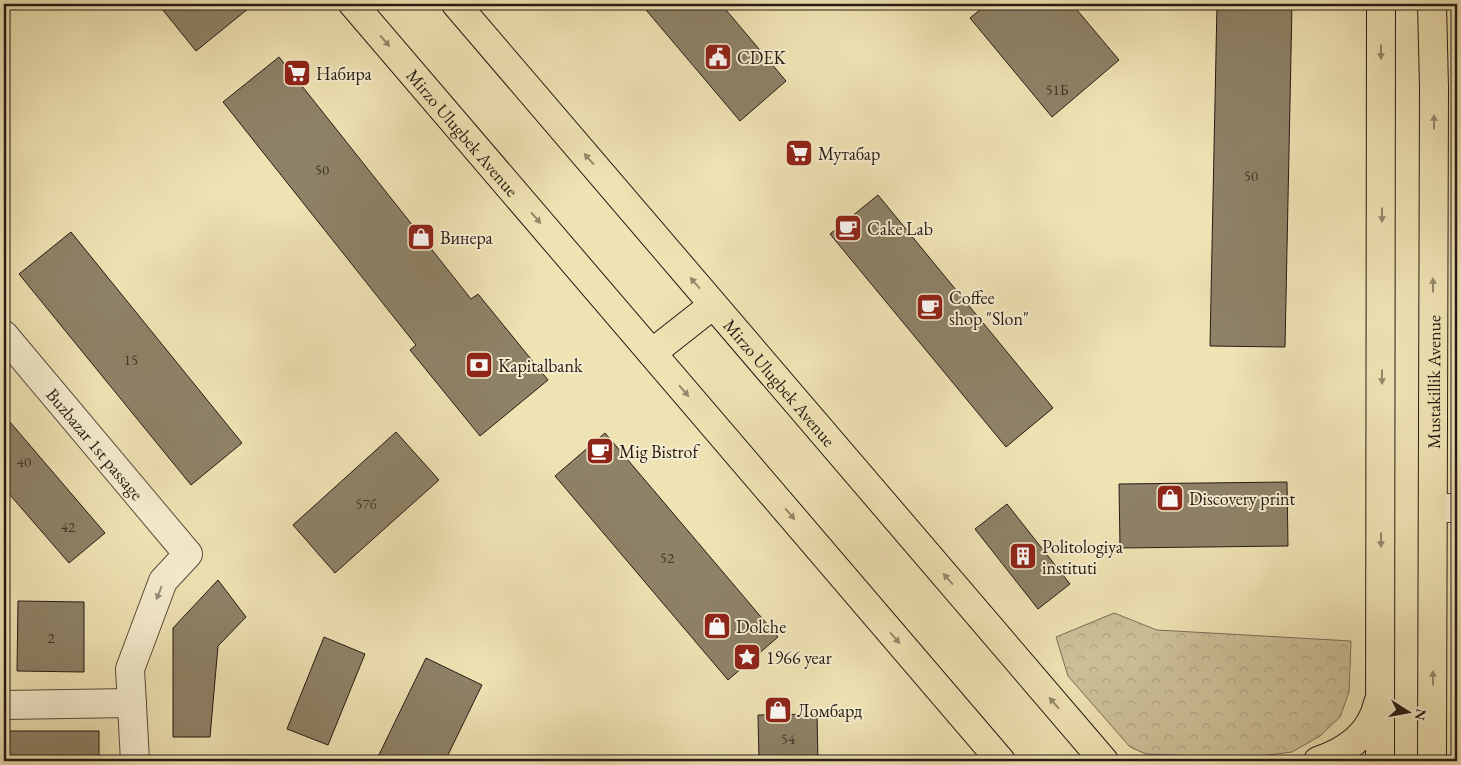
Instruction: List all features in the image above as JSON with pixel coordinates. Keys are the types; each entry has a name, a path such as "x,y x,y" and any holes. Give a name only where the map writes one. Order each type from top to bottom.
{"main road":[{"name":"Mirzo Ulugbek Avenue","path":"353,4 1001,761"},
{"name":"Mirzo Ulugbek Avenue","path":"456,4 1104,761"},
{"path":"1380,761 1381,4"},
{"name":"Mustakillik Avenue","path":"1432,4 1445,508 1432,761"},
{"path":"652,354 714,305"},
{"path":"1318,761 1336,754 1356,742 1368,728 1376,710 1380,689"},
{"path":"1085,740 1124,761"}],"street":[{"name":"Buzbazar 1st passage","path":"4,335 188,554 163,581 130,668 132,704"},
{"path":"4,705 132,704 135,761"}],"green space":[{"path":"1114,613 1157,630 1351,641 1349,692 1340,717 1320,736 1292,752 1261,756 1218,757 1146,754 1130,747 1068,676 1056,637"}],"building":[{"path":"158,4 254,4 196,51"},
{"path":"641,4 721,4 786,81 740,121"},
{"path":"987,4 1072,4 1119,60 1052,117 970,18"},
{"path":"1217,4 1292,4 1285,347 1210,346"},
{"path":"279,57 471,299 478,294 548,380 480,436 410,350 416,345 223,102"},
{"path":"878,195 1053,408 1006,447 830,234"},
{"path":"71,232 242,443 191,485 19,274"},
{"path":"4,415 105,533 69,563 4,488"},
{"path":"396,432 439,480 335,573 293,525"},
{"path":"605,433 778,637 728,680 555,476"},
{"path":"1287,482 1288,546 1120,548 1119,484"},
{"name":"Politologiya instituti","path":"1007,504 1070,584 1038,609 975,529"},
{"path":"218,580 246,617 218,646 210,737 173,737 173,628"},
{"path":"18,601 84,602 84,672 17,671"},
{"path":"324,637 365,654 328,745 287,729"},
{"path":"426,658 482,685 445,761 376,761"},
{"path":"817,714 818,761 759,761 758,715"},
{"path":"4,731 99,731 99,761 4,761"}],"place":[{"name":"CDEK","path":"718,57"},
{"name":"Набира","path":"297,73"},
{"name":"Мутабар","path":"799,153"},
{"name":"Cake Lab","path":"848,228"},
{"name":"Винера","path":"421,237"},
{"name":"Coffee shop \"Slon\"","path":"930,307"},
{"name":"Kapitalbank","path":"479,365"},
{"name":"Mig Bistrof","path":"600,451"},
{"name":"Discovery print","path":"1170,498"},
{"name":"Politologiya instituti","path":"1023,556"},
{"name":"Dolche","path":"717,626"},
{"name":"1966 year","path":"747,657"},
{"name":"Ломбард","path":"778,710"}]}
